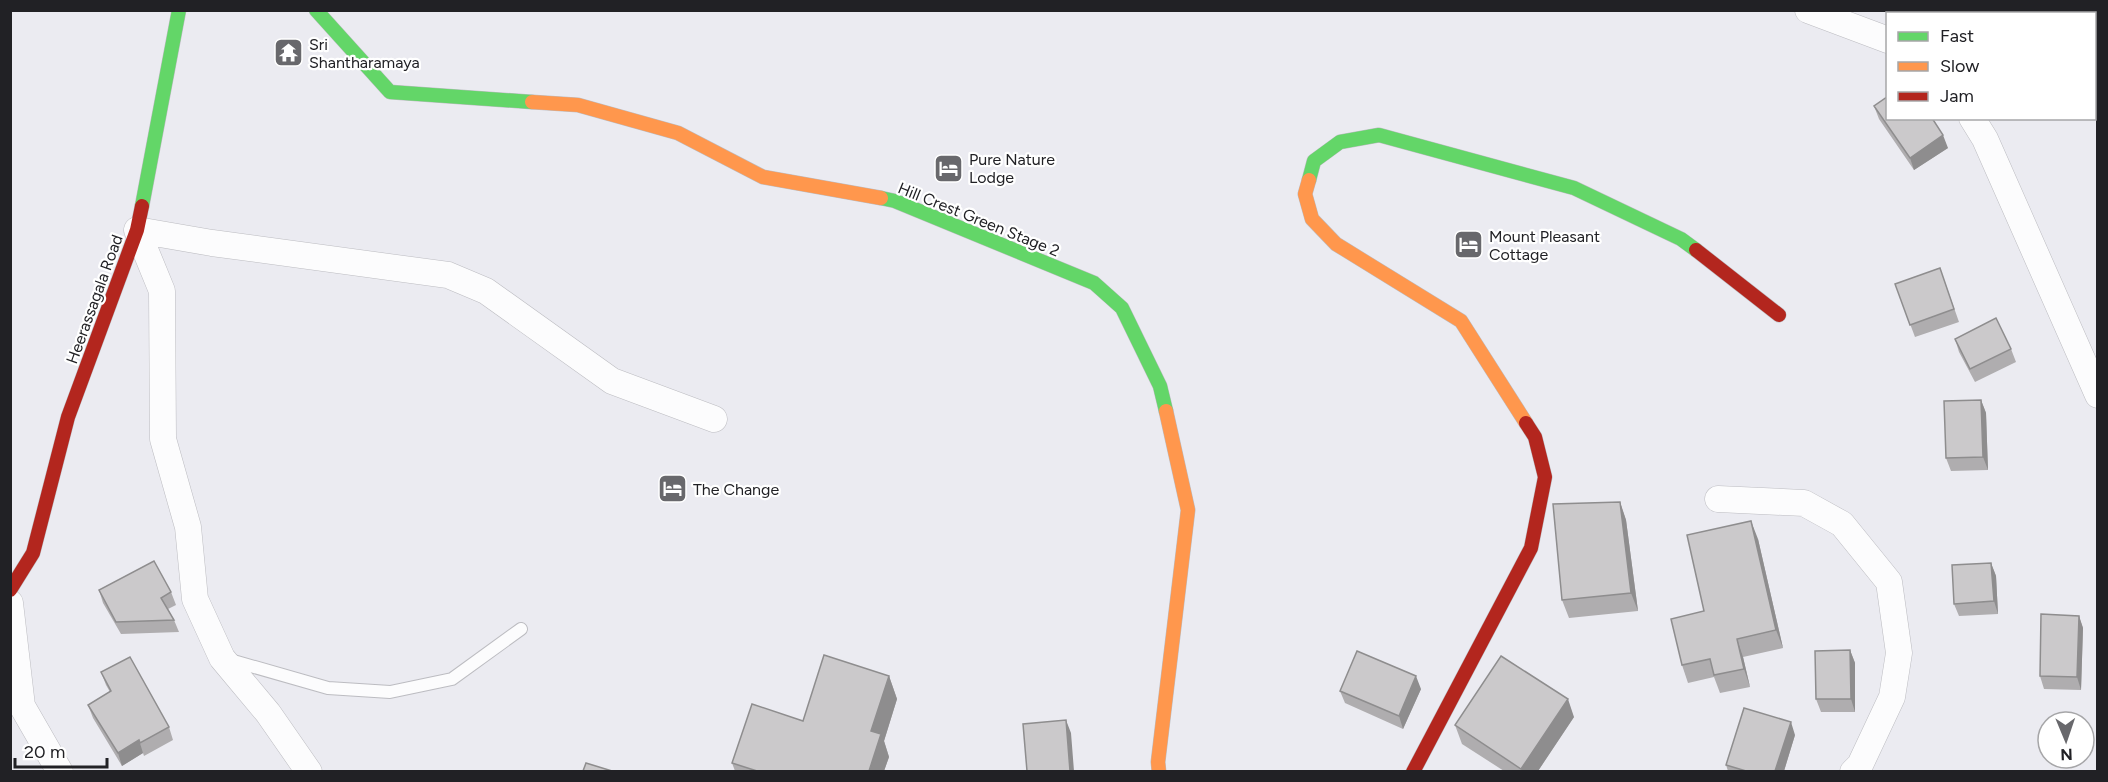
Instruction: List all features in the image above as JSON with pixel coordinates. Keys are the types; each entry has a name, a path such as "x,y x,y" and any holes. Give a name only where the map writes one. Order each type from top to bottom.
{"street":[{"name":"Heerassagala Road","path":"10,590 33,553 68,417 137,230 179,10"},
{"name":"Hill Crest Green Stage 2","path":"316,10 390,92 578,105 678,133 764,177 895,201 1094,283 1101,289 1122,308 1160,386 1188,510 1158,762 1159,771"},
{"path":"1808,10 1886,40"},
{"path":"1973,120 1985,139 2097,395"},
{"path":"1413,771 1531,548 1545,477 1535,437 1461,321 1336,244 1312,219 1305,194 1314,161 1340,142 1379,135 1574,188 1682,239 1779,315"},
{"path":"137,230 212,243 448,275 486,291 612,381 714,419"},
{"path":"137,230 162,291 163,439 188,527 195,599 222,658 268,712 309,771"},
{"path":"1718,499 1804,503 1842,525 1889,582 1899,652 1892,696 1860,765 1853,771"},
{"path":"10,603 22,706 60,771"}],"lane":[{"path":"222,658 328,688 390,692 452,679 521,628"}],"building":[{"path":"1886,98 1886,120 1933,120 1943,135 1910,158 1874,106"},
{"path":"1940,268 1954,309 1910,325 1895,284"},
{"path":"1996,318 2011,349 1970,369 1955,339"},
{"path":"1981,400 1983,457 1946,458 1944,401"},
{"path":"1620,502 1631,593 1562,600 1553,504"},
{"path":"1751,521 1776,630 1737,639 1744,669 1714,675 1710,659 1682,665 1671,619 1704,611 1687,535"},
{"path":"154,561 171,592 161,598 174,620 116,622 99,590"},
{"path":"1991,563 1994,601 1954,604 1952,565"},
{"path":"2041,614 2079,616 2077,677 2040,676"},
{"path":"1850,650 1851,699 1816,699 1815,651"},
{"path":"1357,651 1416,676 1399,716 1340,691"},
{"path":"824,655 889,676 871,731 881,734 869,771 757,771 732,763 752,704 803,721"},
{"path":"1501,656 1568,699 1521,769 1455,725"},
{"path":"130,657 169,727 140,743 139,740 118,753 88,705 111,691 101,672"},
{"path":"1744,708 1791,722 1775,771 1746,771 1726,765"},
{"path":"1066,720 1070,771 1027,771 1023,724"},
{"path":"586,763 612,771 583,771"}],"traffic: fast":[{"path":"142,206 179,10"},
{"path":"316,10 390,92 532,102"},
{"path":"1309,180 1314,161 1340,142 1379,135 1574,188 1681,239 1696,250"},
{"path":"881,198 895,201 1094,283 1122,308 1160,386 1166,411"}],"traffic: slow":[{"path":"532,102 578,105 678,133 763,177 881,198"},
{"path":"1309,180 1305,194 1312,219 1336,244 1461,321 1526,423"},
{"path":"1159,772 1158,762 1188,510 1166,411"}],"traffic: jam":[{"path":"10,590 33,553 68,417 137,230 142,206"},
{"path":"1696,250 1779,315"},
{"path":"1413,772 1531,548 1545,477 1535,437 1526,423"}],"place":[{"name":"Sri Shantharamaya","path":"288,53"},
{"name":"Pure Nature Lodge","path":"948,168"},
{"name":"Mount Pleasant Cottage","path":"1468,245"},
{"name":"The Change","path":"672,489"}]}
